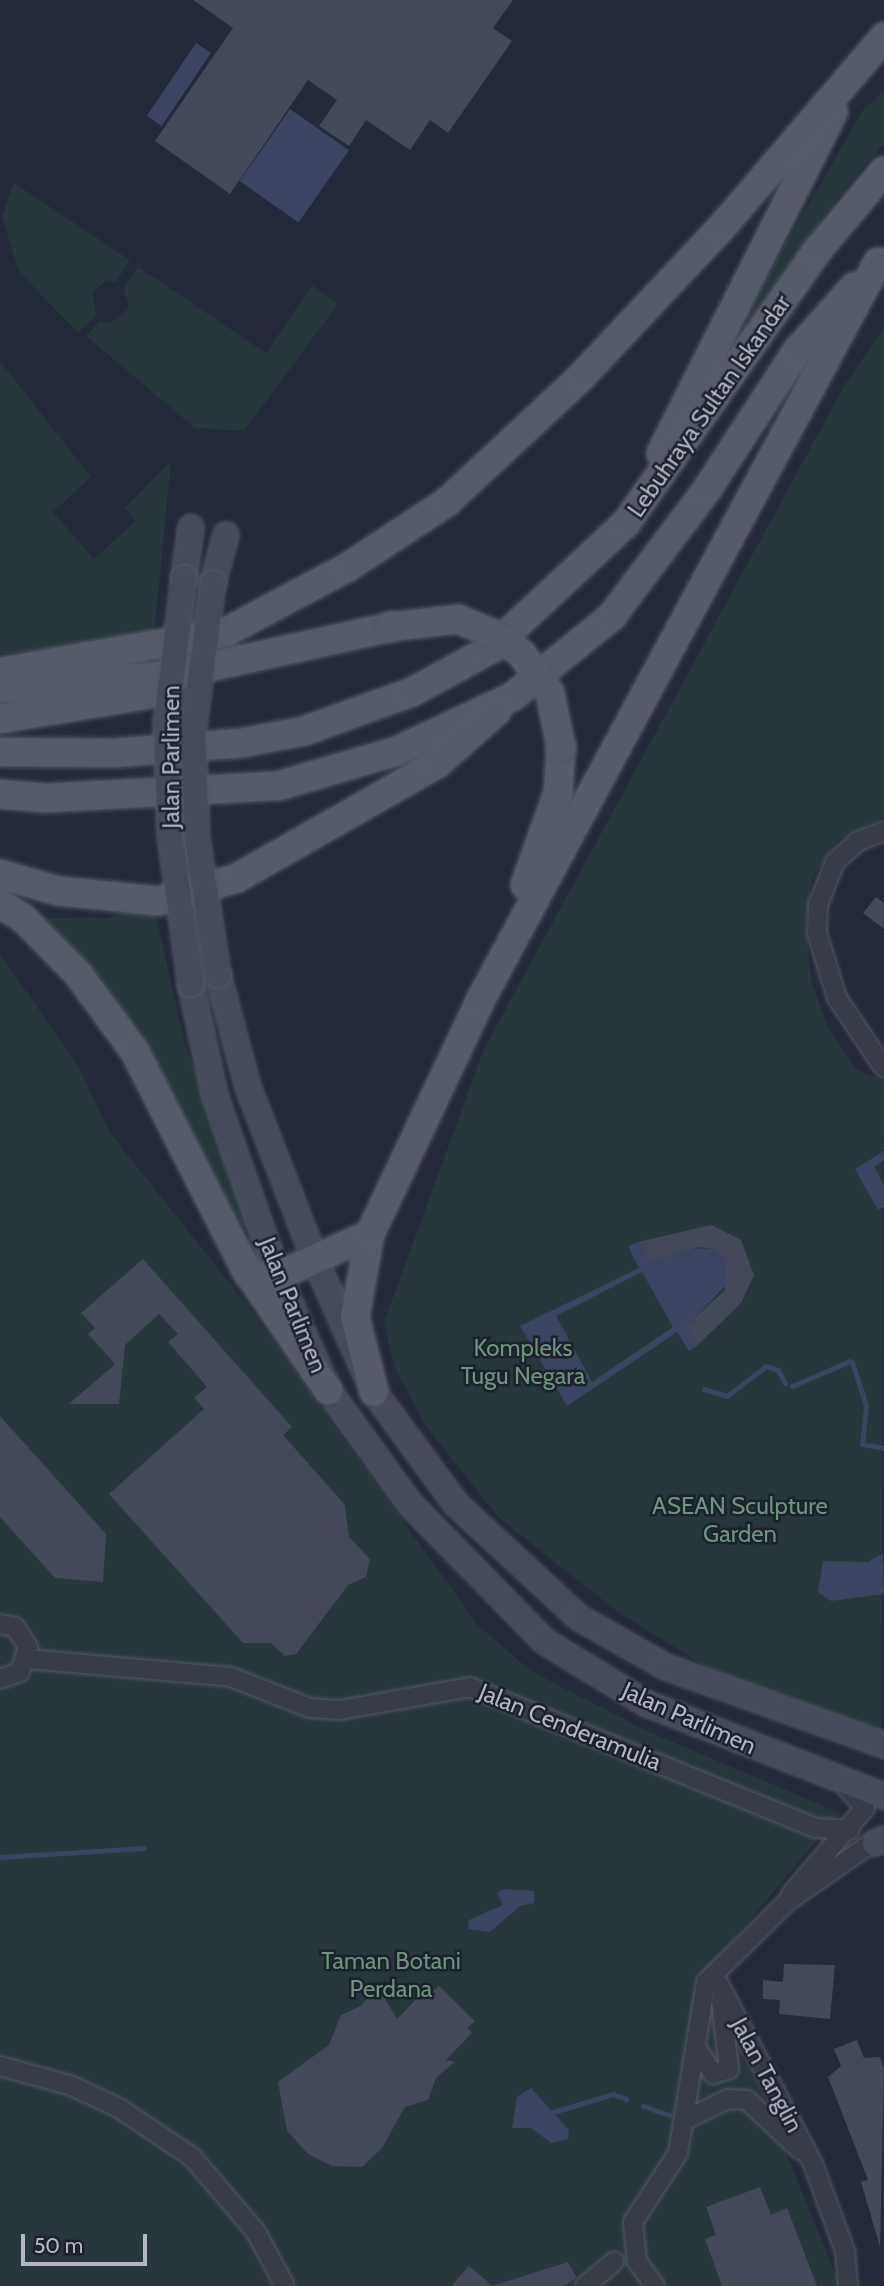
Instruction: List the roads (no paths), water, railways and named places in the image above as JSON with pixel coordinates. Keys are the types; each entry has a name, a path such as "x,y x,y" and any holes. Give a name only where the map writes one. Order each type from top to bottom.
{"main road":[{"path":"0,672 226,632 348,567 447,502 581,377 703,247 884,37"},
{"path":"539,610 664,449 855,69"},
{"name":"Lebuhraya Sultan Iskandar","path":"0,752 152,750 304,731 412,692 491,649 539,610 663,477 817,251 884,170"},
{"path":"374,1392 355,1317 370,1234 481,999 881,258"},
{"name":"Lebuhraya Sultan Iskandar","path":"0,794 46,798 278,786 397,751 512,697 611,616 708,488 797,351 881,258"},
{"path":"0,719 97,706 265,656 390,626 458,619 496,635 521,653 550,693 561,747 558,793 481,999"},
{"path":"0,688 76,687 265,656"},
{"path":"0,874 58,891 159,901 237,878 437,764 512,697"},
{"path":"0,904 22,917 78,974 135,1052 248,1274 328,1390"},
{"path":"248,1274 278,1276 370,1234"}],"street":[{"name":"Jalan Parlimen","path":"191,527 166,723 171,848 191,985 215,1096 278,1276 328,1390 410,1504 544,1641 645,1703 830,1778 884,1796"},
{"name":"Jalan Parlimen","path":"226,535 216,573 193,732 197,839 218,975 248,1087 315,1260 374,1392 456,1504 578,1617 666,1667 884,1745"},
{"path":"185,568 216,573"},
{"path":"884,831 857,842 835,862 818,905 817,933 837,998 884,1068"},
{"path":"215,1096 248,1087"},
{"path":"0,1624 23,1636 27,1659 20,1672 0,1679"},
{"name":"Jalan Cenderamulia","path":"27,1659 231,1677 320,1708 470,1687 815,1828 850,1830"},
{"path":"655,2286 637,2261 633,2222 667,2175 687,2119 706,1982 717,1977 789,1901 850,1830 865,1808 862,1799 830,1778"},
{"path":"815,1828 820,1863"},
{"path":"789,1901 881,1839"},
{"path":"697,2049 713,2074 729,2069 717,1977"},
{"name":"Jalan Tanglin","path":"717,1977 814,2166 845,2251 848,2286"},
{"path":"0,2066 72,2086 119,2108 192,2157 256,2232 285,2286"},
{"name":"Jalan Tanglin","path":"687,2119 728,2099 747,2100 814,2166"},
{"path":"585,2286 614,2262"}],"water":[{"path":"196,43 211,53 162,126 147,116"},
{"path":"290,109 349,150 299,222 240,181"},
{"path":"884,1151 884,1160 874,1167 884,1185 884,1207 878,1210 855,1169"},
{"path":"638,1242 649,1262 688,1248 713,1249 727,1261 728,1283 687,1326 698,1345 689,1351 677,1332 567,1406 520,1326 639,1268 628,1246","holes":["642,1272 673,1327 592,1382 556,1316"]},
{"path":"883,1553 884,1594 831,1601 818,1592 823,1561 868,1562"},
{"path":"504,1889 534,1891 534,1903 520,1906 490,1932 468,1929 469,1920 503,1905 497,1893"},
{"path":"531,2088 569,2130 568,2139 551,2143 531,2128 512,2128 517,2097"}],"waterway":[{"path":"792,1386 850,1361"},
{"path":"852,1362 866,1406 862,1444 884,1448"},
{"path":"704,1389 727,1396 766,1366 778,1370 785,1383"},
{"path":"0,1857 144,1848"},
{"path":"553,2112 613,2094 626,2099"},
{"path":"643,2106 669,2115"}],"park label":[{"name":"Kompleks Tugu Negara","path":"523,1362"},
{"name":"ASEAN Sculpture Garden","path":"740,1520"},
{"name":"Taman Botani Perdana","path":"391,1975"}]}
